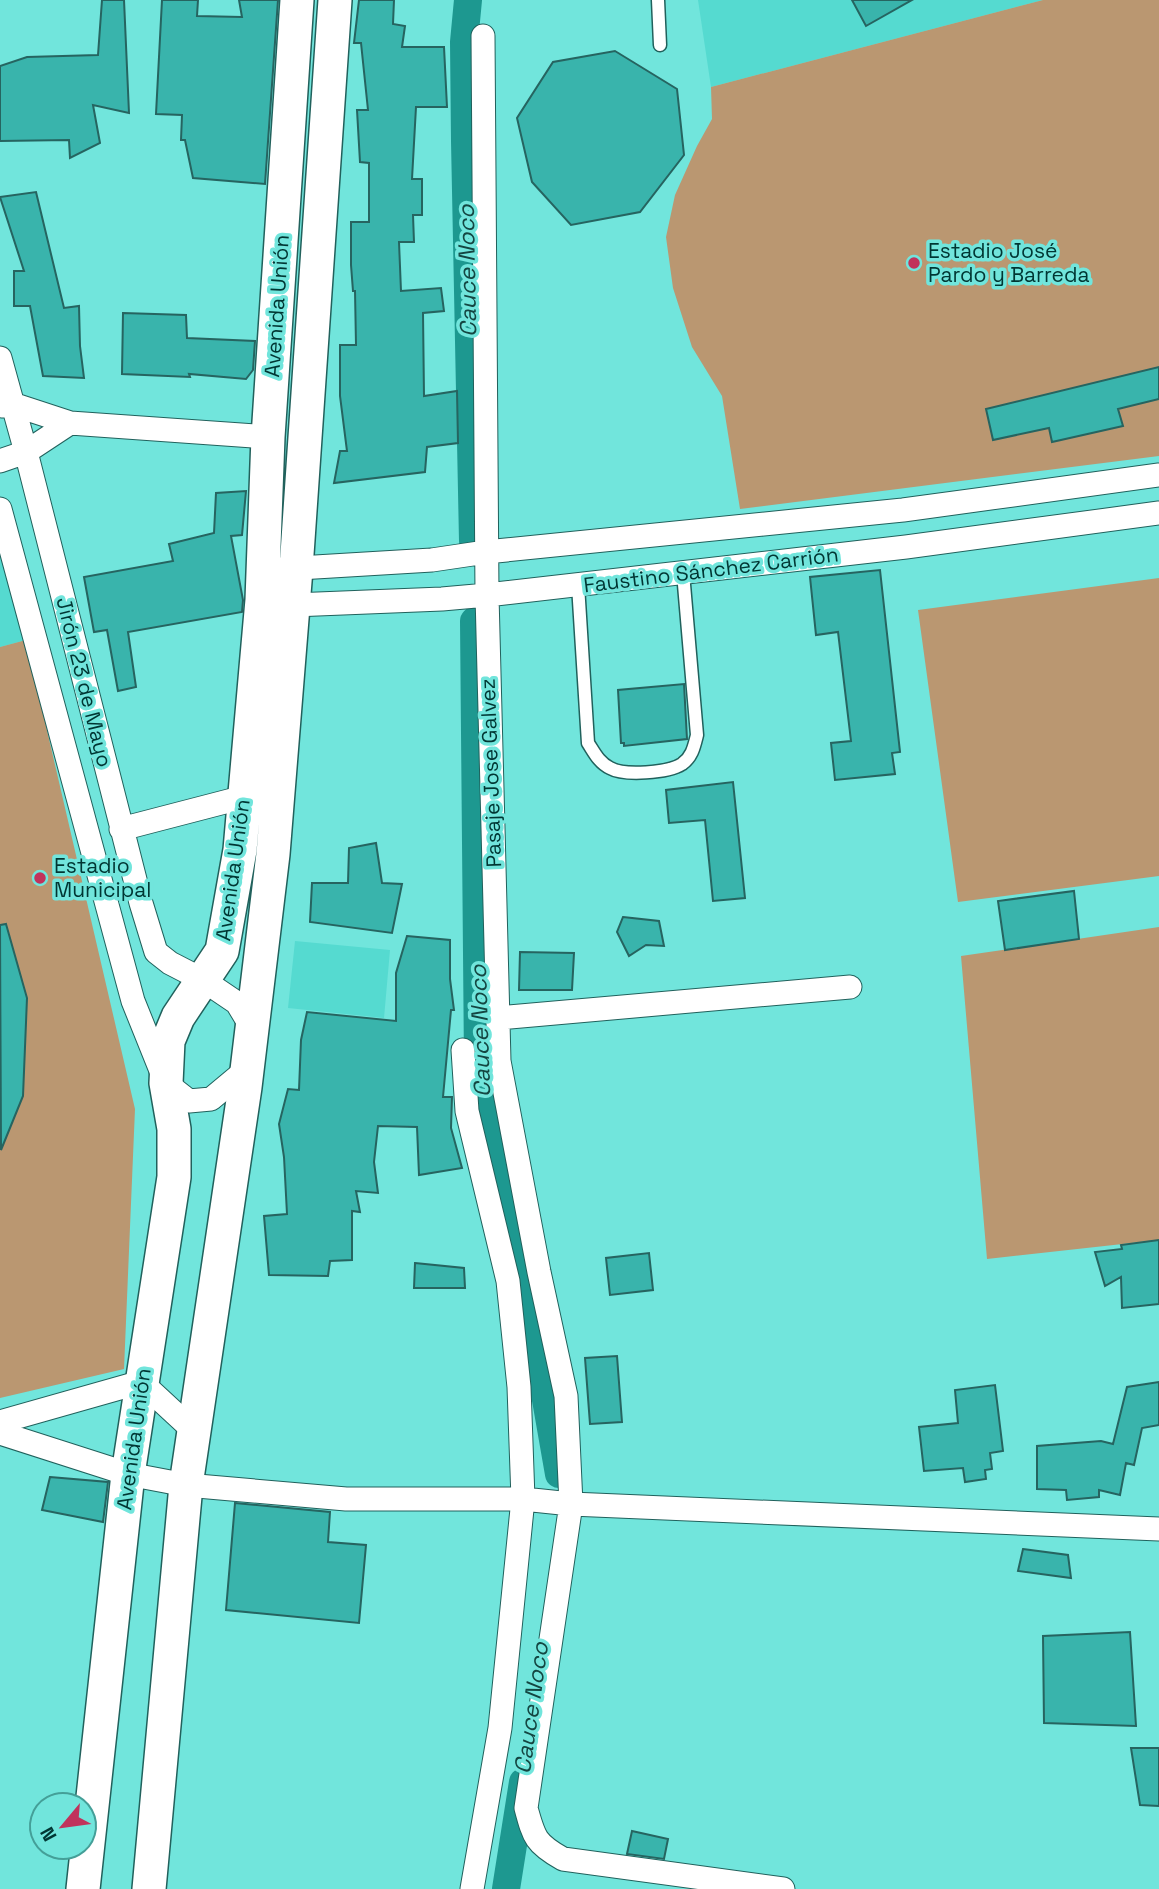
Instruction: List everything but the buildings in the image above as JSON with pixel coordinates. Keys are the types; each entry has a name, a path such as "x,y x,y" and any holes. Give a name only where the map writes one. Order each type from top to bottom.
{"main road":[{"name":"Avenida Unión","path":"149,1889 186,1485 247,1069 273,854 273,591 268,437 297,0"},
{"name":"Avenida Unión","path":"83,1889 128,1474 174,1177 174,1129 166,1083 168,1041 178,1017 222,951 240,850 244,797 273,591 296,569 335,0"}],"street":[{"name":"Pasaje Jose Galvez","path":"482,36 486,595 499,1061 539,1272 566,1396 571,1504 526,1808 532,1831 543,1848 563,1859 783,1889"},
{"name":"Jirón 23 de Mayo","path":"0,358 6,405 26,452 121,829 156,951 170,963 203,980"},
{"path":"6,405 70,423 268,437"},
{"path":"0,461 26,452 70,423"},
{"name":"Faustino Sánchez Carrión","path":"296,569 432,560 486,552 903,510 1159,475"},
{"name":"Jirón 23 de Mayo","path":"0,509 133,1001 166,1083"},
{"path":"903,510 906,547"},
{"name":"Faustino Sánchez Carrión","path":"273,591 442,599 906,547 1159,513"},
{"path":"121,829 244,797"},
{"path":"203,980 237,1003 252,1028"},
{"path":"498,1018 850,986"},
{"path":"463,1050 467,1111 508,1281 519,1387 523,1499 500,1728 472,1889"},
{"path":"166,1083 189,1101 211,1098 247,1069"},
{"path":"0,1422 142,1382 194,1432"},
{"path":"0,1433 128,1474 186,1485 346,1499 523,1499 571,1504 1159,1529"}],"lane":[{"path":"658,0 660,45"},
{"path":"578,585 589,743 598,759 610,769 625,773 667,770 681,765 693,753 697,736 682,573"}],"shaded area":[{"path":"698,0 1043,0 711,87"},
{"name":"Estadio José Pardo y Barreda","path":"1043,0 1159,0 1159,456 740,509 722,396 692,347 673,288 666,237 675,195 712,119 711,87"},
{"path":"0,541 26,640 0,647"},
{"path":"1159,578 1159,876 958,902 918,610"},
{"name":"Estadio Municipal","path":"26,640 135,1109 124,1369 0,1398 0,647"},
{"path":"1159,927 1159,1240 987,1259 961,956"},
{"path":"295,941 390,950 384,1018 288,1008"}],"waterway":[{"name":"Cauce Noco","path":"468,0 464,42 473,541"},
{"name":"Cauce Noco","path":"474,621 478,1064 484,1112 534,1331 559,1474"},
{"name":"Cauce Noco","path":"506,1889 523,1782"}],"place":[{"name":"Estadio José Pardo y Barreda","path":"914,263"},
{"name":"Estadio Municipal","path":"40,878"}]}
